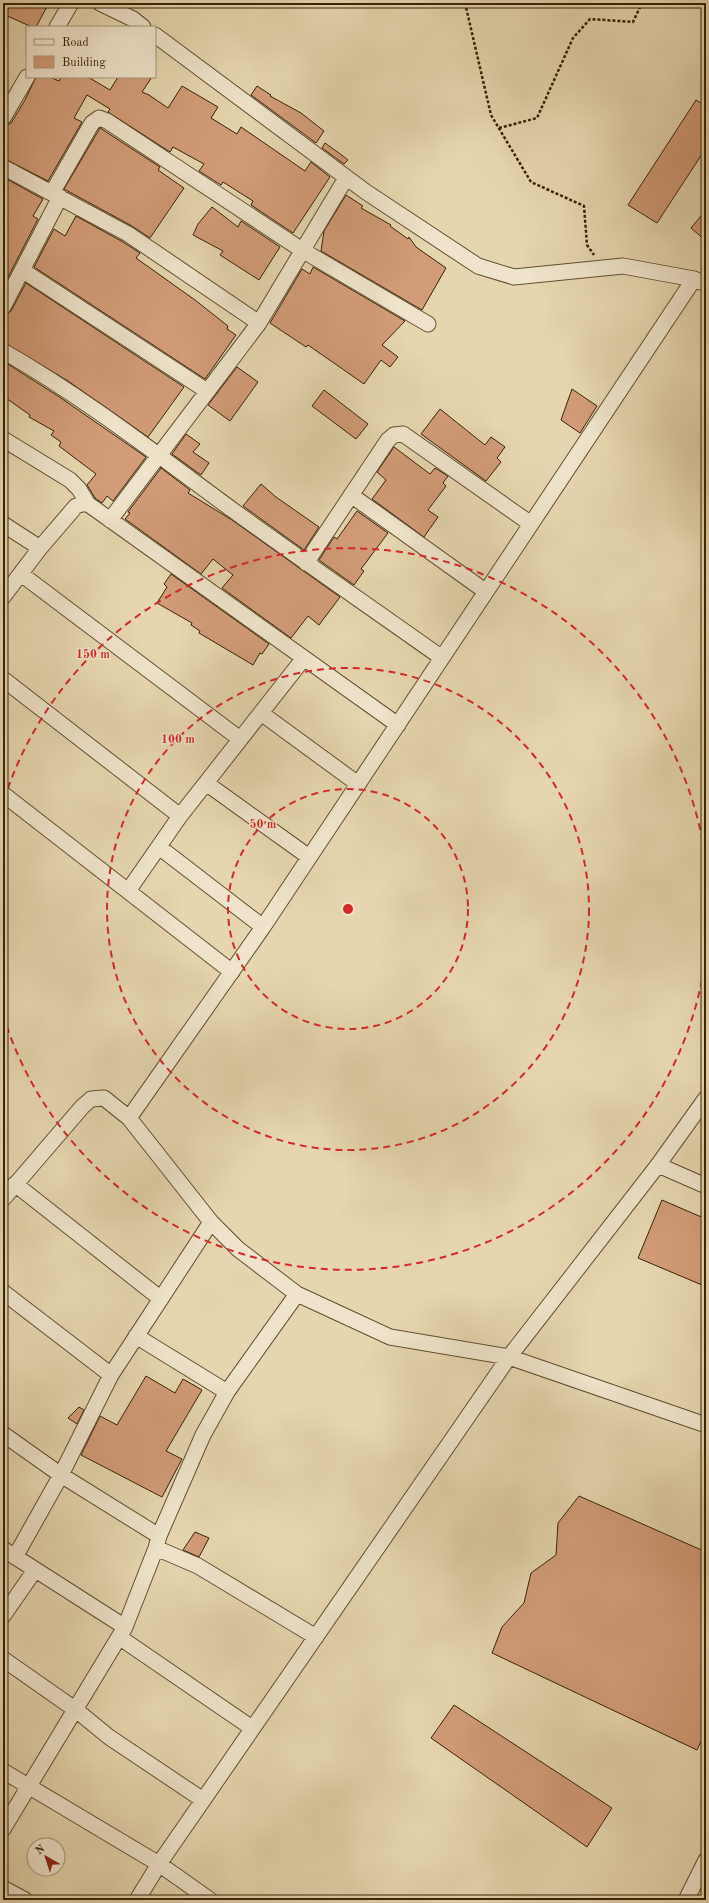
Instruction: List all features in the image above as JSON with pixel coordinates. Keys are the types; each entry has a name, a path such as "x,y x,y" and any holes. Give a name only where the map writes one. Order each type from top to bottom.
{"street":[{"path":"58,26 71,3"},
{"path":"100,3 133,19 142,26"},
{"path":"129,1118 263,927 398,725 485,591 700,282 623,266 514,276 478,266 346,178 156,36"},
{"path":"3,118 26,78"},
{"path":"3,307 92,123 99,118 107,120 302,250 428,324"},
{"path":"3,167 128,234 259,323"},
{"path":"110,520 259,323 346,178"},
{"path":"22,270 207,391"},
{"path":"3,351 40,372 160,455 306,562 442,658"},
{"path":"306,562 388,440 394,435 403,434 531,524"},
{"path":"3,439 70,480 79,489 88,504 398,725"},
{"path":"351,495 485,591"},
{"path":"3,597 40,548 76,506 88,504"},
{"path":"3,524 40,548"},
{"path":"21,574 240,739"},
{"path":"128,891 180,816 304,658"},
{"path":"3,679 180,816"},
{"path":"261,713 358,784"},
{"path":"206,783 309,857"},
{"path":"3,794 232,972"},
{"path":"159,847 263,927"},
{"path":"3,1199 91,1099 104,1098 129,1118 211,1222 238,1249 297,1294 390,1337 509,1357 706,1425"},
{"path":"137,1900 159,1864 252,1728 509,1357 658,1165 706,1098"},
{"path":"658,1165 706,1186"},
{"path":"15,1184 161,1299"},
{"path":"211,1222 111,1375 61,1474 9,1553 122,1632 252,1728"},
{"path":"3,1292 111,1375"},
{"path":"3,1829 122,1632 157,1542 203,1435 227,1392 297,1294"},
{"path":"136,1336 227,1392"},
{"path":"3,1434 157,1542 316,1636"},
{"path":"3,1616 35,1570"},
{"path":"3,1659 76,1710 109,1737 203,1800"},
{"path":"3,1771 159,1864 210,1900"},
{"path":"686,1900 706,1860"},
{"path":"3,1888 25,1900"}],"path":[{"path":"465,3 491,115 531,182 584,206 587,245 604,268"},
{"path":"499,128 537,118 573,38 590,19 633,22 642,3"}],"building":[{"path":"3,3 49,3 37,26 30,26 3,14"},
{"path":"36,78 52,78 59,81 60,78 90,78 110,90 117,78 151,78 142,92 168,108 182,86 218,107 211,118 237,134 241,127 305,171 311,162 330,177 293,233 251,205 253,201 223,182 221,185 199,171 204,164 173,147 170,152 108,112 110,109 87,95 74,118 82,122 48,181 3,158 3,127 11,123 25,100"},
{"path":"257,86 271,95 270,96 301,113 324,131 316,143 251,95"},
{"path":"696,100 706,106 706,148 657,223 628,205"},
{"path":"100,128 160,167 158,170 184,188 150,238 132,226 64,189"},
{"path":"325,143 348,160 344,164 322,148"},
{"path":"3,177 43,199 33,216 38,219 3,287"},
{"path":"346,195 363,206 361,208 391,225 390,226 408,239 409,237 416,247 446,268 422,310 321,251 324,231"},
{"path":"212,207 238,227 241,221 280,247 259,280 220,255 223,251 193,235 198,224"},
{"path":"706,210 706,241 691,228"},
{"path":"76,216 140,253 136,258 195,300 228,326 227,329 236,335 205,379 34,267 54,229 65,236"},
{"path":"313,267 405,321 382,345 398,357 390,367 381,360 364,384 308,345 306,347 270,323 302,269 310,274"},
{"path":"26,283 184,387 148,437 68,381 3,342 3,316 11,311"},
{"path":"3,361 58,396 146,457 113,501 107,496 102,503 95,498 87,485 96,474 59,446 61,442 51,435 54,431 29,417 30,415 3,396"},
{"path":"237,367 258,382 230,421 208,405"},
{"path":"572,389 597,406 580,433 561,420"},
{"path":"324,390 368,424 356,439 312,406"},
{"path":"440,409 485,445 491,437 505,447 497,458 501,462 486,481 421,434"},
{"path":"186,434 200,444 193,452 209,463 201,475 172,454"},
{"path":"394,447 430,474 435,468 448,476 443,483 446,486 428,510 438,517 424,537 372,499 386,480 377,472"},
{"path":"161,468 190,490 188,493 232,520 340,597 319,625 308,616 291,638 222,588 233,575 213,559 201,574 125,519 130,513 128,512"},
{"path":"261,484 276,497 319,527 304,550 243,506"},
{"path":"357,511 388,533 361,569 364,571 354,585 319,560 334,537 337,539"},
{"path":"171,574 269,644 262,654 260,653 253,665 199,633 200,631 191,625 192,623 157,603 167,587 164,584"},
{"path":"662,1200 706,1219 706,1275 702,1285 638,1258"},
{"path":"146,1376 175,1393 183,1379 202,1390 166,1451 182,1459 162,1497 81,1455 100,1416 117,1425"},
{"path":"79,1407 84,1410 77,1424 68,1418"},
{"path":"579,1496 706,1552 706,1730 697,1750 492,1653 502,1627 524,1603 531,1573 556,1555 558,1523"},
{"path":"195,1532 209,1538 199,1557 183,1550"},
{"path":"454,1705 612,1808 587,1847 431,1738"}]}
